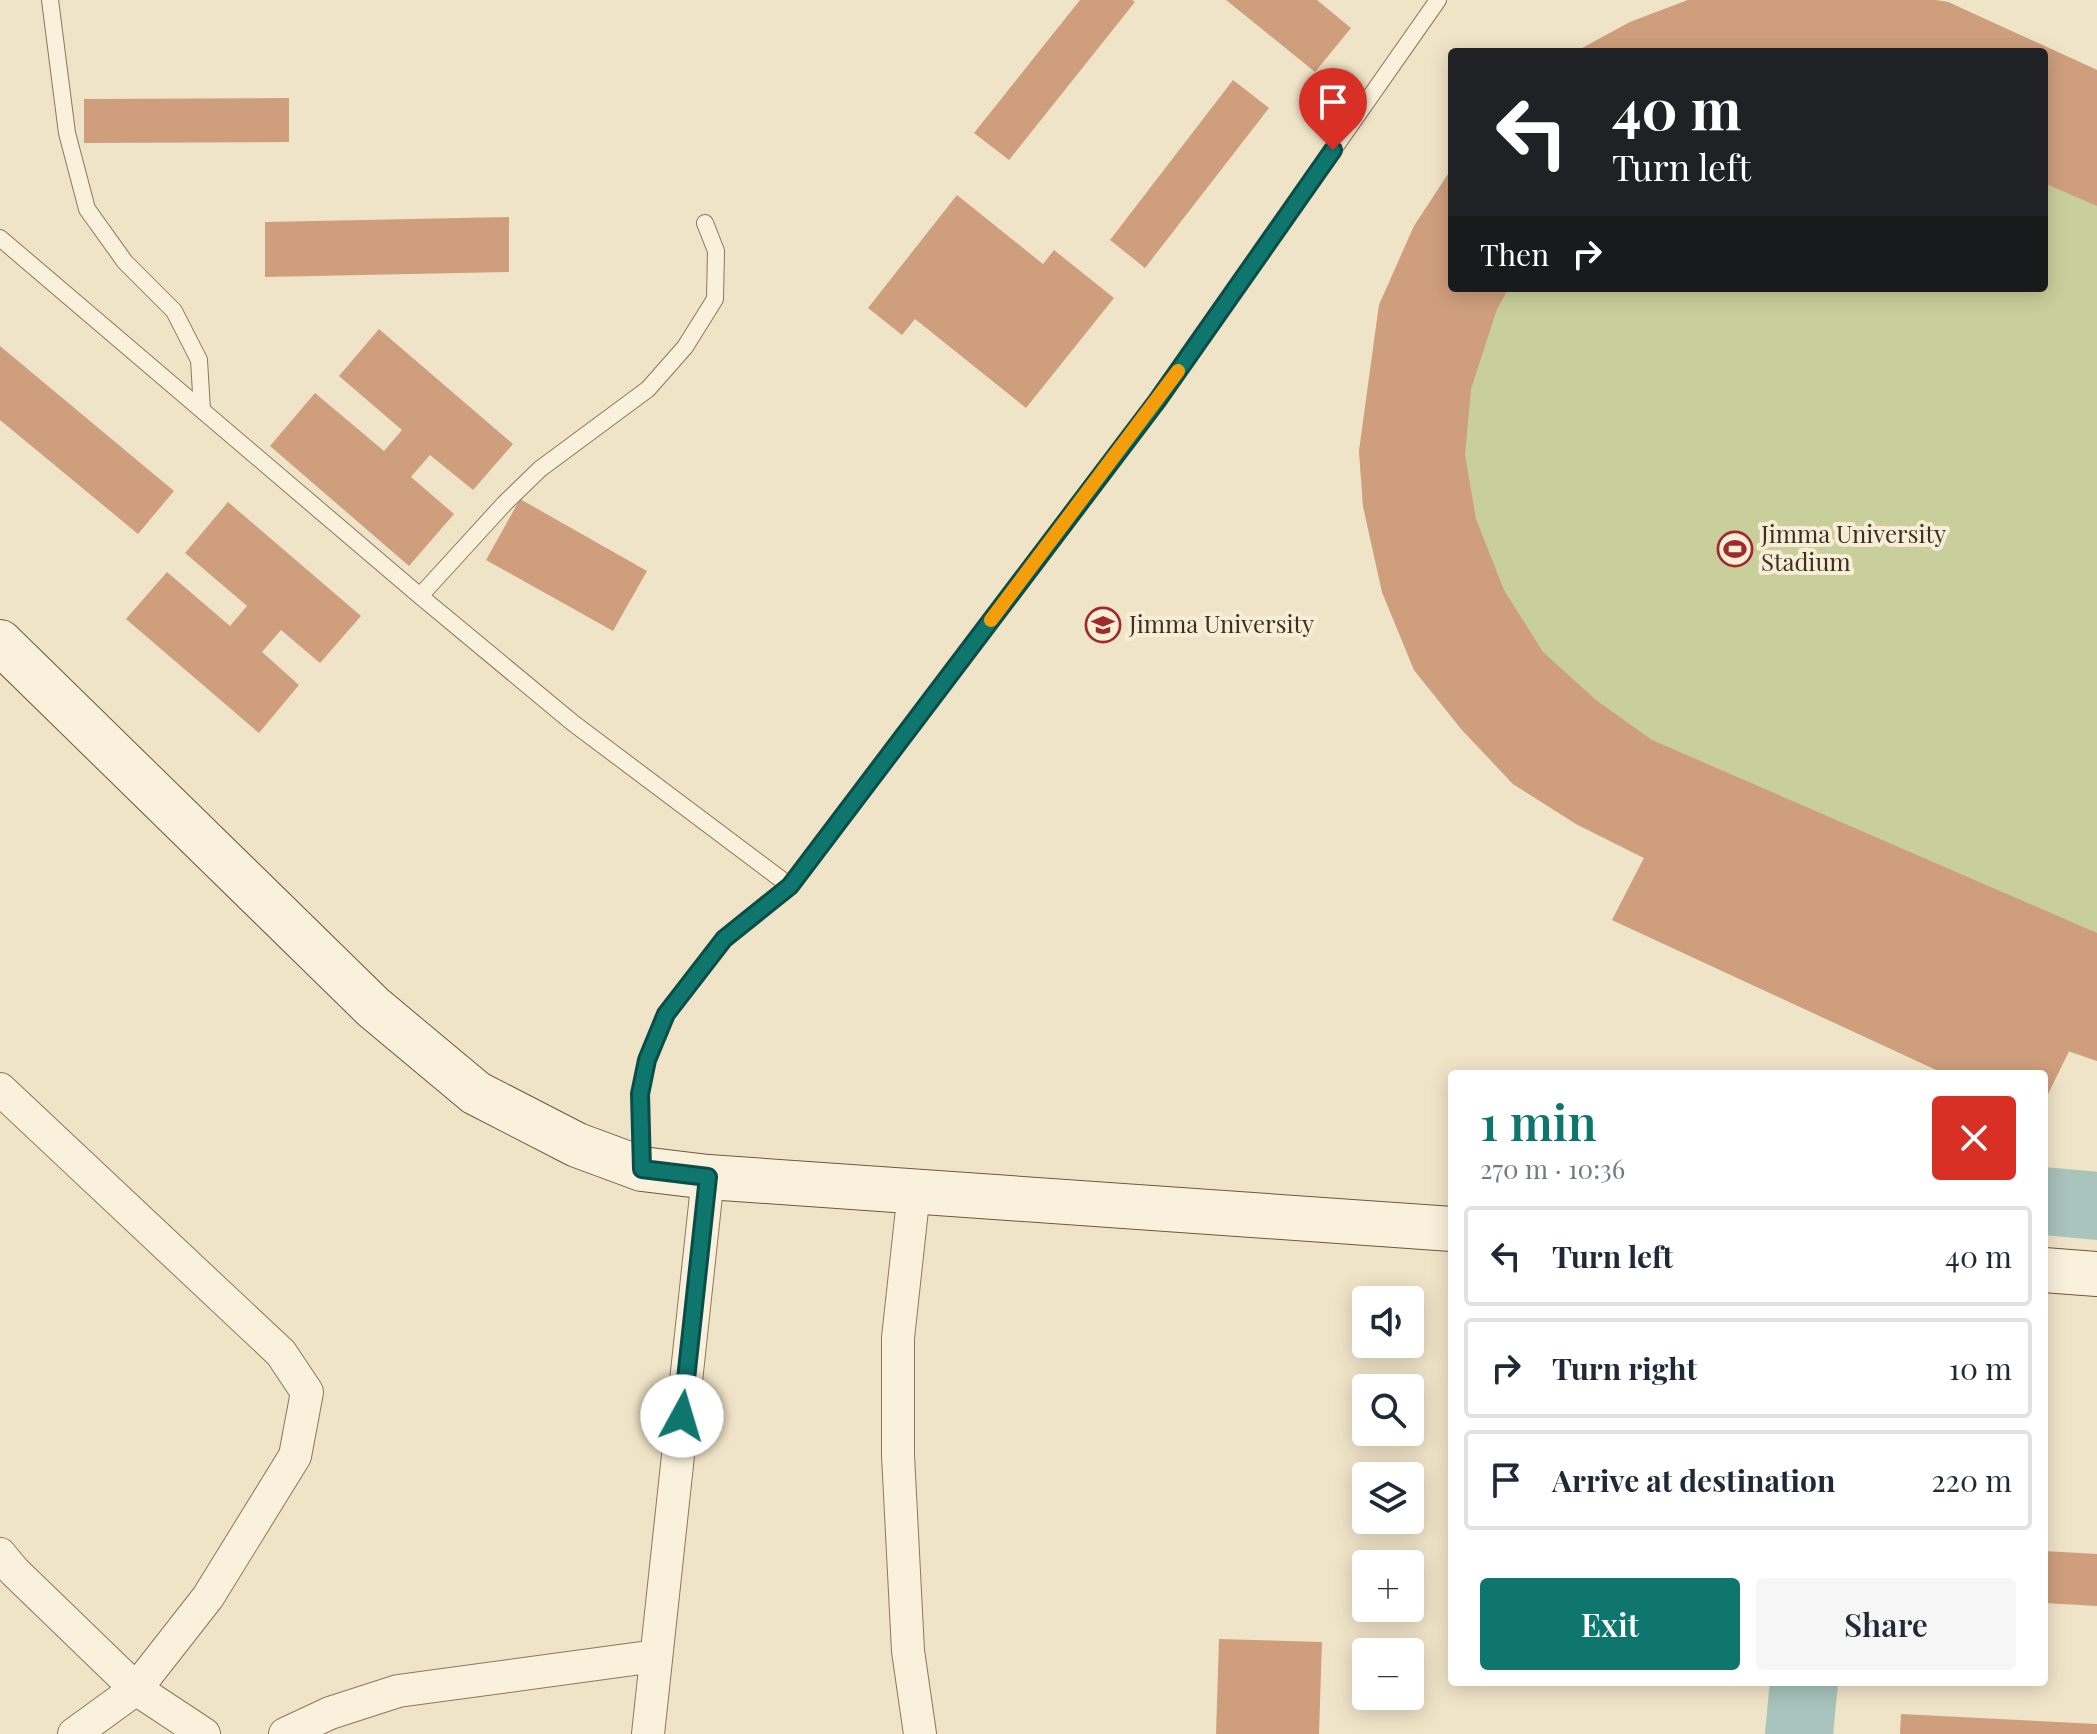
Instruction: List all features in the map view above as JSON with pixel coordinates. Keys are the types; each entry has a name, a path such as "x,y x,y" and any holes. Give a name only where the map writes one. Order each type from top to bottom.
{"street":[{"path":"0,642 373,1007 476,1093 577,1145 642,1169 708,1177 1448,1229"},
{"path":"0,1089 281,1353 307,1392 295,1456 208,1597 136,1689 74,1734"},
{"path":"648,1734 708,1177"},
{"path":"914,1191 898,1338 898,1455 908,1651 920,1734"},
{"path":"2048,1270 2097,1274"},
{"path":"0,1554 136,1689 204,1734"},
{"path":"285,1734 330,1713 398,1691 656,1656"}],"lane":[{"path":"50,0 67,133 87,209 125,262 174,311 199,360 202,410"},
{"path":"642,1169 640,1094 647,1060 666,1014 724,939 790,886 1157,401 1438,0"},
{"path":"420,596 540,469 648,389 685,347 715,299 716,251 705,223"},
{"path":"0,238 573,723 790,886"}],"green space":[{"name":"Jimma University Stadium","path":"1688,0 1935,0 1948,2 2097,70 2097,1061 2069,1052 2048,1094 2048,1070 1936,1070 1612,920 1644,858 1576,824 1513,784 1462,730 1414,670 1382,592 1363,506 1359,451 1379,305 1414,226 1448,174 1448,292 2048,292 2048,48 1582,48 1630,22"}],"building":[{"path":"1080,0 1135,2 1009,160 974,133"},
{"path":"1226,0 1317,0 1351,28 1315,72"},
{"path":"1688,0 1948,2 2097,70 2097,206 2048,185 2048,48 1582,48 1630,22"},
{"path":"1233,80 1269,108 1145,268 1110,240"},
{"path":"289,98 289,142 84,143 84,99"},
{"path":"1448,174 1448,292 1507,292 1497,309 1471,389 1465,455 1476,519 1504,590 1543,652 1596,700 1652,740 2097,933 2097,1061 2069,1051 2048,1094 2048,1070 1936,1070 1612,920 1644,858 1576,824 1513,784 1462,730 1414,670 1382,592 1363,506 1359,451 1379,305 1414,226"},
{"path":"957,195 1043,264 1054,250 1114,298 1026,408 915,319 902,335 868,308"},
{"path":"509,217 509,272 265,277 265,222"},
{"path":"379,329 513,444 473,490 430,455 411,477 454,514 409,566 270,446 315,393 384,451 402,430 339,376"},
{"path":"0,346 174,491 138,534 0,420"},
{"path":"520,499 647,571 613,631 486,560"},
{"path":"228,502 361,616 320,663 281,630 262,652 299,685 259,733 126,619 167,572 230,626 247,606 185,553"},
{"path":"2048,1551 2097,1554 2097,1606 2048,1603"},
{"path":"1219,1639 1322,1642 1319,1734 1216,1734"},
{"path":"1901,1714 2097,1724 2097,1734 1900,1734"}],"waterway":[{"path":"2048,1201 2097,1206"},
{"path":"1799,1734 1804,1686"}],"slow traffic":[{"path":"991,620 1178,371"}],"place":[{"name":"Jimma University Stadium","path":"1735,549"},
{"name":"Jimma University","path":"1103,625"}],"route":[{"path":"682,1416 708,1177 642,1169 640,1094 647,1060 666,1014 724,939 790,886 1157,401 1333,150"}]}
